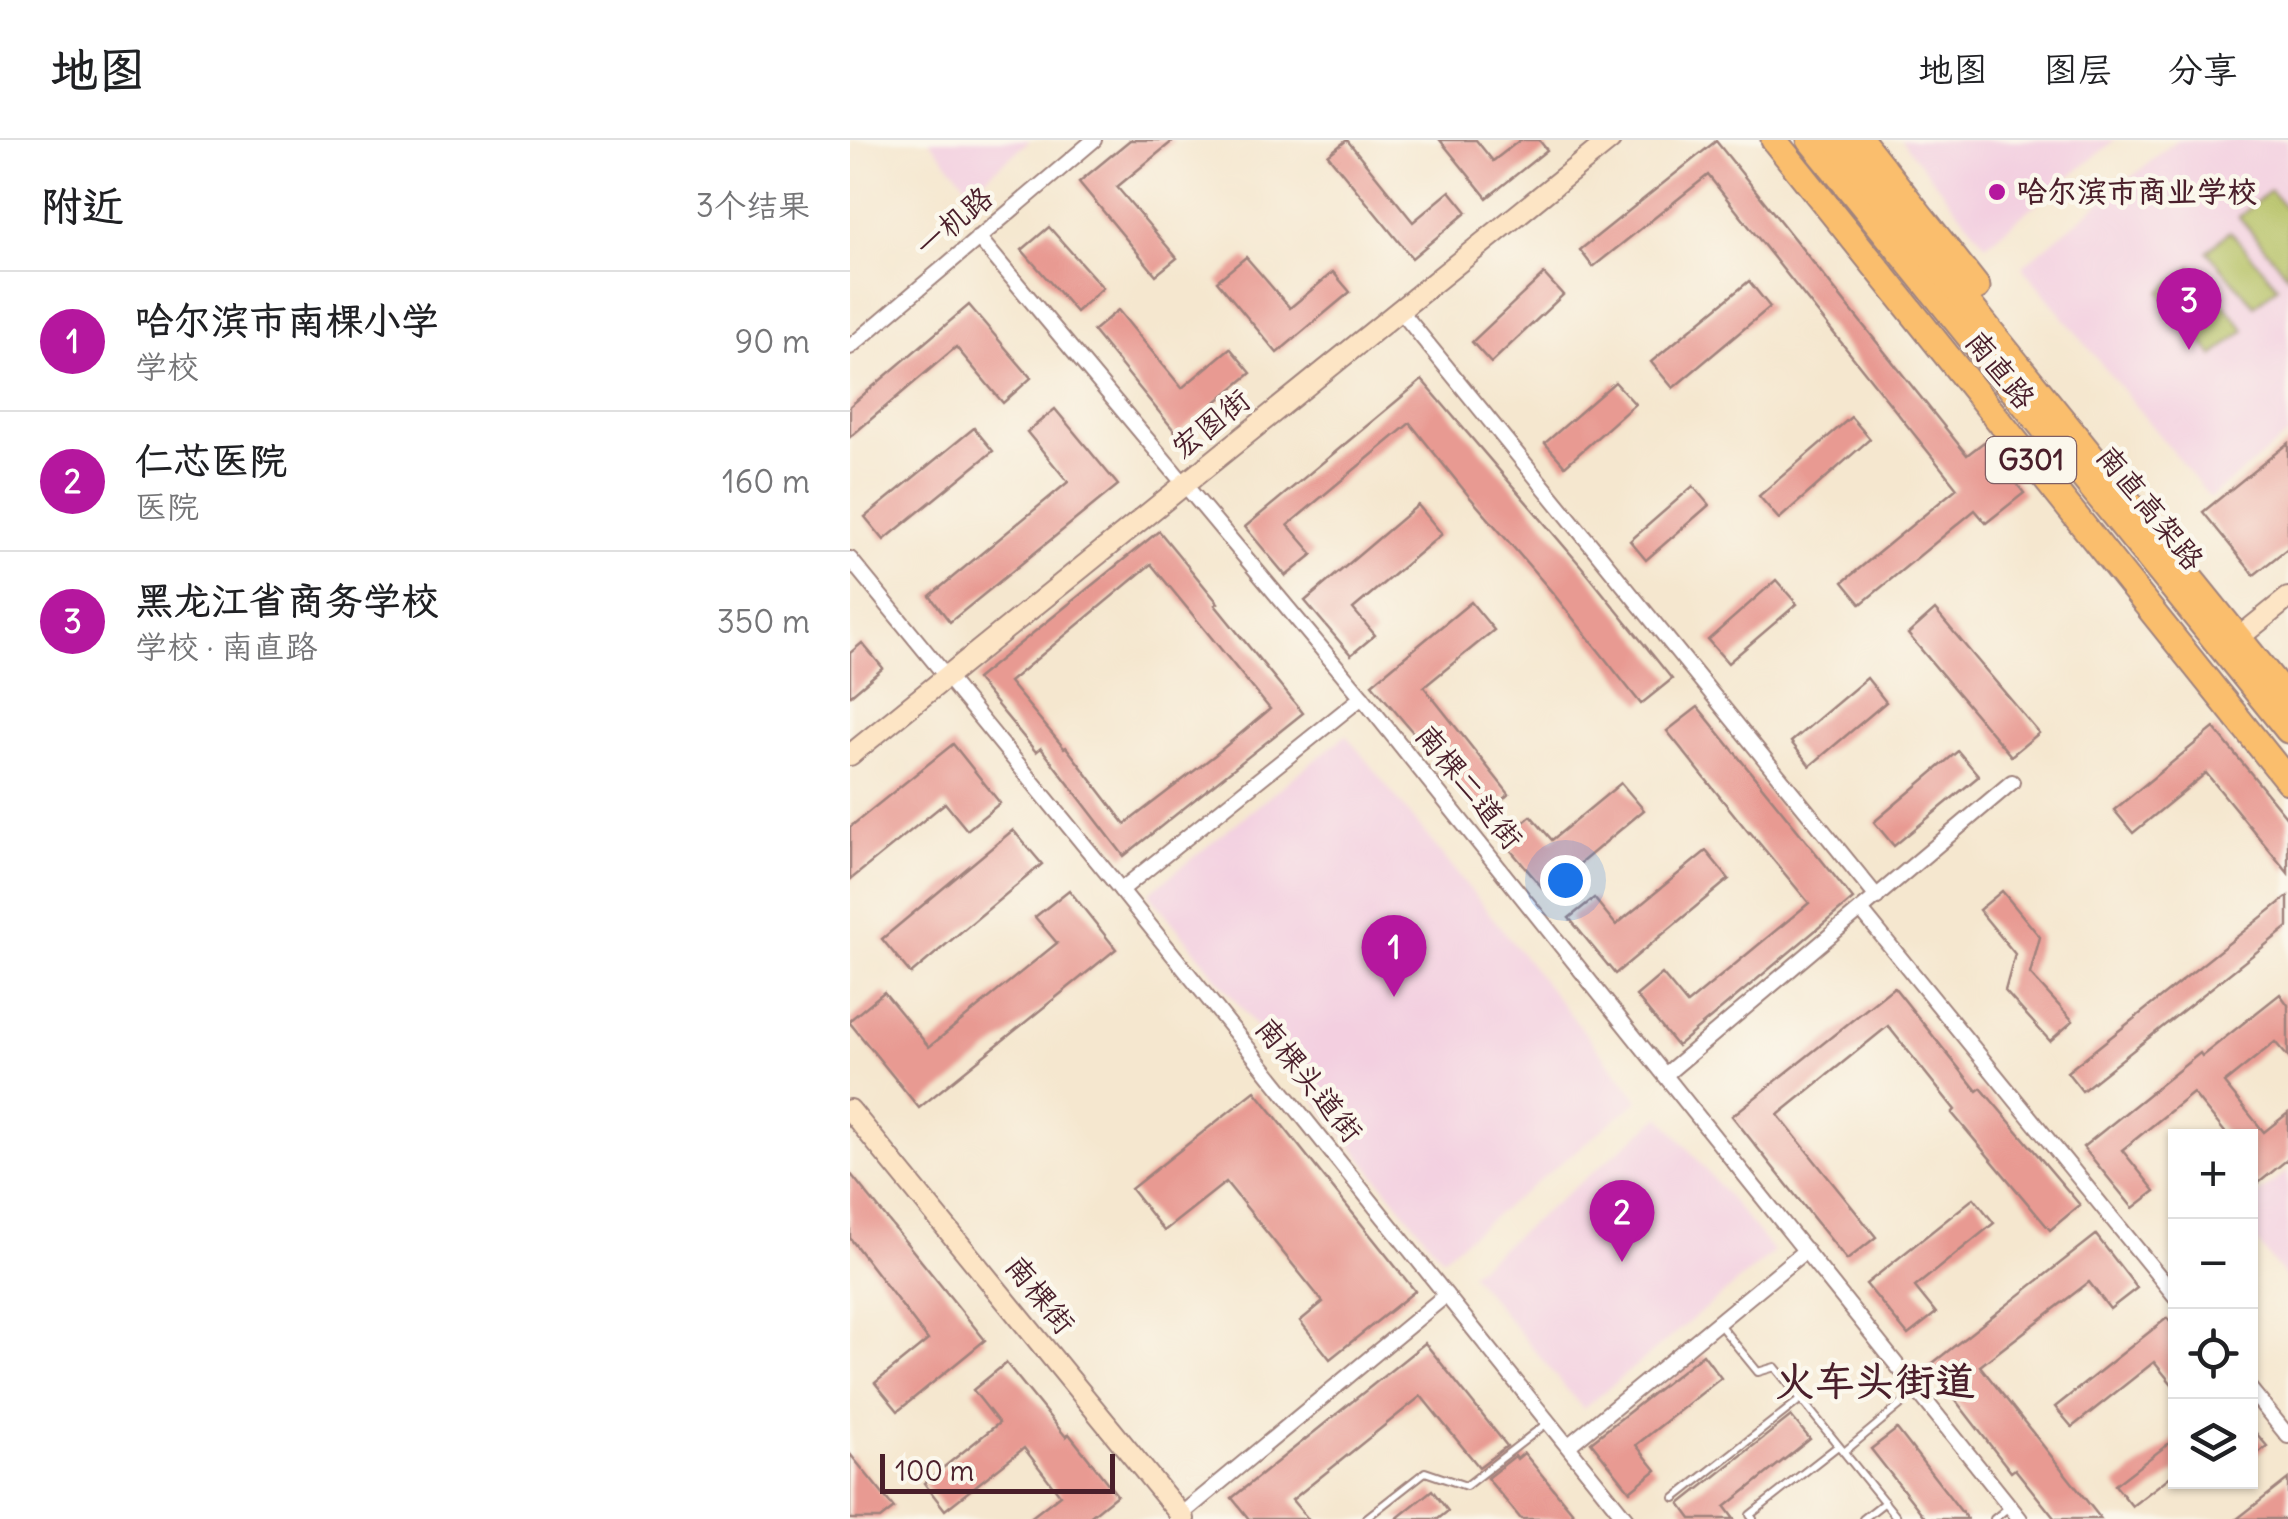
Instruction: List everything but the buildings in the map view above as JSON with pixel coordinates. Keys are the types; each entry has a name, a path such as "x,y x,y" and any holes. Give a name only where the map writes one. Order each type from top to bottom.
{"highway":[{"name":"南直路","path":"1774,140 2288,780"},
{"name":"南直高架路","path":"1810,140 2288,730"},
{"name":"南直高架路","path":"1836,140 2288,699"},
{"name":"南直路","path":"1861,140 2288,679"}],"street":[{"name":"一机路","path":"850,347 1094,140"},
{"name":"宏图街","path":"850,755 1610,140"},
{"name":"南棵二道街","path":"978,237 1362,697 2020,1519"},
{"path":"1400,310 1877,897"},
{"name":"南棵头道街","path":"850,559 1626,1519"},
{"path":"2247,631 2288,598"},
{"path":"1120,890 1362,697"},
{"path":"1666,1075 2012,782"},
{"path":"1861,910 2168,1287"},
{"name":"南棵街","path":"850,1110 1176,1518"},
{"path":"1568,1446 1806,1250"},
{"path":"1176,1518 1446,1295"},
{"path":"2258,1399 2288,1436"}],"lane":[{"path":"1718,1323 1758,1372 1775,1367 1898,1519"},
{"path":"1753,1519 1750,1515 1918,1390"},
{"path":"1675,1498 1800,1399"},
{"path":"1366,1519 1425,1472 1466,1486 1548,1422"},
{"path":"1863,1519 1884,1502"},
{"path":"1994,1519 2010,1506"}],"shaded area":[{"path":"929,140 1030,140 971,190"},
{"name":"哈尔滨市商业学校","path":"1901,140 2115,140 1986,245"},
{"path":"2177,140 2288,140 2288,435 2210,498 2022,266"},
{"path":"1346,735 1639,1100 1442,1258 1149,893"},
{"path":"1661,1116 1774,1252 1583,1409 1470,1273"},
{"path":"2288,1171 2288,1281 2258,1244 2258,1195"}],"green space":[{"path":"2270,190 2288,211 2288,276 2239,217"},
{"path":"2230,231 2278,286 2255,306 2207,251"},
{"path":"2192,266 2245,330 2214,356 2160,292"}],"place":[{"name":"哈尔滨市商业学校","path":"1997,192"},
{"name":"黑龙江省商务学校","path":"2189,350"},
{"name":"哈尔滨市南棵小学","path":"1394,997"},
{"name":"仁芯医院","path":"1622,1262"}],"district":[{"name":"火车头街道","path":"1875,1381"}]}
